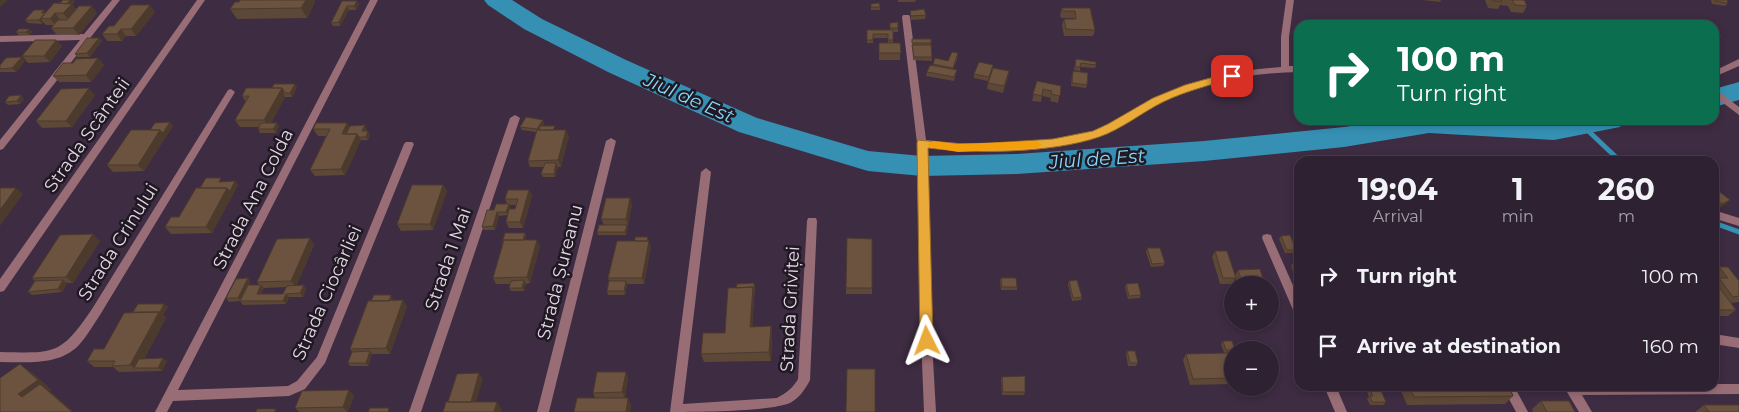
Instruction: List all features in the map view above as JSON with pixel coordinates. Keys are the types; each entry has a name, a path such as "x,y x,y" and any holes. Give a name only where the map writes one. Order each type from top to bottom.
{"street":[{"path":"0,148 116,0"},
{"name":"Strada Scânteii","path":"0,288 201,0"},
{"name":"Strada Ana Colda","path":"161,412 374,0"},
{"path":"1285,69 1285,37 1290,0"},
{"path":"906,17 922,147 924,288 930,412"},
{"path":"0,39 86,37"},
{"path":"1719,72 1739,62"},
{"path":"922,147 1021,146 1068,140 1095,134 1112,127 1157,101 1188,87 1232,76 1294,69"},
{"name":"Strada Crinului","path":"0,357 58,354 75,341 96,312 231,92"},
{"path":"1719,96 1739,112"},
{"name":"Strada 1 Mai","path":"415,412 515,118"},
{"name":"Strada Șureanu","path":"543,412 611,141"},
{"name":"Strada Ciocârliei","path":"170,396 289,391 301,385 321,360 409,144"},
{"path":"676,411 706,172"},
{"path":"1720,216 1739,222"},
{"name":"Strada Griviței","path":"676,411 777,403 790,399 797,392 804,380 812,221"},
{"path":"1267,238 1294,300"},
{"path":"1719,340 1739,343"},
{"path":"1719,389 1739,389"},
{"path":"1332,391 1341,412"},
{"path":"1511,391 1522,412"},
{"path":"1573,391 1586,412"}],"building":[{"path":"63,0 70,0 67,4 60,3"},
{"path":"240,0 306,0 301,8 230,9 235,2"},
{"path":"1512,0 1524,0 1527,6 1515,5"},
{"path":"1727,0 1728,3 1715,1"},
{"path":"342,1 357,1 354,6 347,6 339,22 331,23"},
{"path":"54,3 72,4 63,13 55,13 50,19 41,18"},
{"path":"879,3 880,7 871,7 871,4"},
{"path":"131,5 150,5 131,29 121,29 117,34 102,34 109,26 114,26"},
{"path":"79,6 92,6 73,28 51,28 58,20 67,20"},
{"path":"1062,8 1090,8 1095,30 1066,29 1064,19 1076,19 1075,11 1062,11"},
{"path":"924,9 926,15 911,16 910,11"},
{"path":"34,10 44,10 41,13 45,13 39,20 25,20"},
{"path":"898,22 898,28 890,28 890,23"},
{"path":"19,29 29,29 26,32 16,32"},
{"path":"867,30 893,30 893,40 888,40 888,34 873,34 873,40 867,40"},
{"path":"87,38 99,38 87,53 75,54"},
{"path":"912,39 931,39 931,43 912,43"},
{"path":"35,40 56,40 44,56 22,56"},
{"path":"879,43 900,43 901,53 879,53"},
{"path":"912,45 931,45 932,57 914,57"},
{"path":"952,52 958,53 953,68 933,64 935,58 948,61"},
{"path":"22,57 12,68 0,69 0,65 6,58"},
{"path":"98,58 86,75 53,76 63,63 73,63 76,59"},
{"path":"1076,59 1096,62 1096,65 1081,63 1080,67 1075,67"},
{"path":"979,62 993,65 989,77 974,74"},
{"path":"930,65 957,70 954,77 927,72"},
{"path":"993,68 1009,71 1004,86 988,83"},
{"path":"1073,71 1088,73 1087,85 1072,83"},
{"path":"1037,81 1061,86 1060,96 1051,94 1052,91 1043,89 1042,96 1033,94"},
{"path":"274,84 295,84 290,93 283,93 282,88 272,88"},
{"path":"89,88 66,121 36,121 61,89"},
{"path":"246,88 282,88 264,120 235,120 249,96 242,96"},
{"path":"21,95 17,101 5,102 9,96"},
{"path":"526,117 543,120 537,129 520,127"},
{"path":"170,122 163,133 160,130 150,130 155,123"},
{"path":"261,123 277,123 273,129 258,129"},
{"path":"316,123 347,123 342,134 357,134 341,169 310,170 330,129 313,129"},
{"path":"365,125 362,131 368,131 366,137 359,137 357,134 346,134 350,126"},
{"path":"540,126 555,126 553,130 539,130"},
{"path":"131,130 160,130 138,165 107,165"},
{"path":"537,130 566,130 558,160 528,161"},
{"path":"545,163 556,163 554,174 541,174"},
{"path":"206,178 221,178 219,182 235,181 230,191 227,188 200,188"},
{"path":"412,185 443,185 430,224 397,224"},
{"path":"0,188 16,188 0,210"},
{"path":"196,188 227,188 206,227 165,227 171,217 179,217"},
{"path":"508,190 529,190 520,222 506,222 509,209 515,209 518,199 505,199"},
{"path":"1719,191 1730,200 1722,204 1719,202"},
{"path":"606,198 630,198 626,219 601,219"},
{"path":"496,204 509,204 506,212 497,212 493,226 482,227 487,210 494,210"},
{"path":"599,225 627,225 625,232 597,232"},
{"path":"505,233 525,233 523,240 504,240 502,243"},
{"path":"93,234 66,277 32,278 60,235"},
{"path":"1290,235 1294,250 1287,250 1281,236"},
{"path":"635,237 648,237 647,241 635,241"},
{"path":"310,238 291,281 257,282 277,239"},
{"path":"847,238 872,239 872,288 846,288"},
{"path":"504,240 537,240 527,277 493,278"},
{"path":"617,241 649,241 642,278 608,278"},
{"path":"1147,248 1160,248 1165,263 1152,264"},
{"path":"1215,251 1227,251 1235,276 1224,276 1223,278"},
{"path":"1719,267 1728,267 1739,281 1739,296 1733,297 1719,278 1728,278"},
{"path":"1260,269 1262,276 1240,276 1238,270"},
{"path":"248,278 238,298 226,298 236,279"},
{"path":"1001,278 1016,278 1017,287 1002,287"},
{"path":"63,280 58,289 28,292 35,281"},
{"path":"524,280 522,288 509,288 511,281"},
{"path":"1077,280 1082,297 1073,298 1069,281"},
{"path":"609,281 626,281 624,291 607,291"},
{"path":"754,283 754,290 753,287 736,288 737,284"},
{"path":"1138,283 1141,295 1129,296 1126,284"},
{"path":"248,285 261,285 257,294 283,294 287,286 304,285 300,293 286,294 283,301 240,301"},
{"path":"753,287 750,327 771,326 769,352 701,354 703,333 725,333 728,288"},
{"path":"1719,287 1736,310 1719,310"},
{"path":"374,295 391,295 389,301 371,301"},
{"path":"403,300 386,348 350,349 368,301"},
{"path":"138,304 164,304 160,312 133,312"},
{"path":"159,312 130,365 112,366 115,361 87,361 94,349 104,349 124,313"},
{"path":"370,351 366,363 348,363 352,352"},
{"path":"1127,351 1135,351 1138,363 1130,363"},
{"path":"1224,353 1224,378 1193,379 1186,354"},
{"path":"163,358 158,368 134,368 139,359"},
{"path":"20,364 38,380 18,394 22,397 40,384 72,412 0,412 0,378"},
{"path":"847,369 875,369 875,412 846,412"},
{"path":"597,372 626,372 622,392 593,393"},
{"path":"479,373 471,402 448,402 457,374"},
{"path":"1025,376 1025,392 1003,392 1002,377"},
{"path":"349,390 343,407 295,408 302,391"},
{"path":"1370,391 1381,391 1386,402 1372,402 1370,396 1373,396"},
{"path":"1411,391 1511,391 1513,396 1414,397"},
{"path":"577,398 628,398 626,412 574,412"},
{"path":"1541,401 1569,401 1575,412 1547,412"},
{"path":"446,402 497,402 494,412 443,412"},
{"path":"1704,405 1739,405 1739,412 1709,412"},
{"path":"370,408 389,408 388,412 368,412"},
{"path":"257,409 276,409 274,412 256,412"}],"waterway":[{"name":"Jiul de Est","path":"496,0 533,24 617,66 748,125 868,161 922,166 1017,164 1204,151 1344,137 1422,125"},
{"name":"Jiul de Est","path":"1719,97 1739,91"},
{"name":"Jiul de Est","path":"1450,125 1554,130 1582,125"},
{"path":"1582,125 1615,156"},
{"path":"1719,225 1739,232"}],"slow traffic":[{"path":"933,144 958,148 1037,145"}],"route":[{"path":"927,341 924,288 922,143 958,148 1021,146 1053,143 1095,134 1188,87 1232,76"}]}
